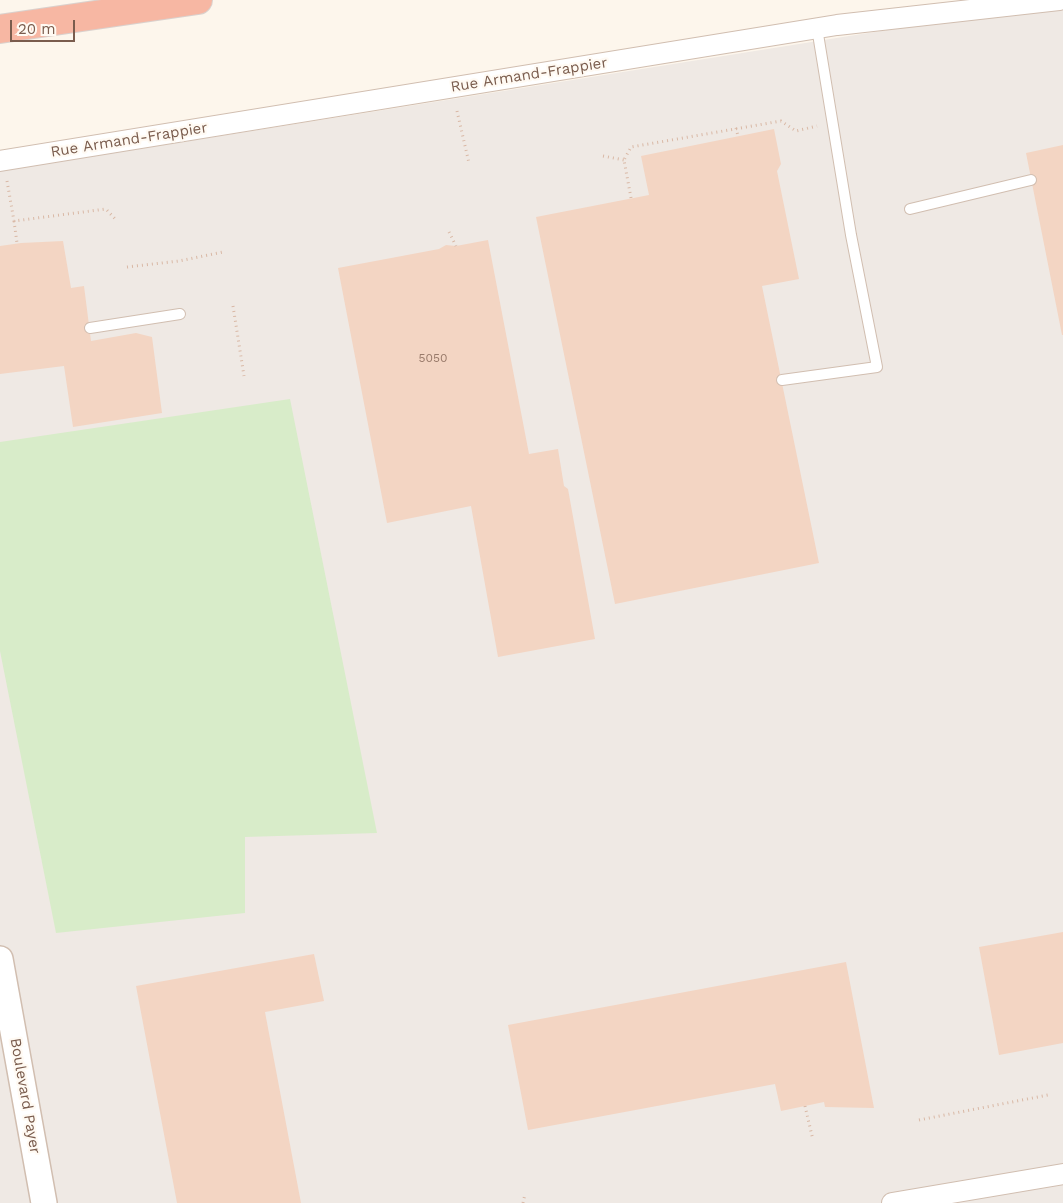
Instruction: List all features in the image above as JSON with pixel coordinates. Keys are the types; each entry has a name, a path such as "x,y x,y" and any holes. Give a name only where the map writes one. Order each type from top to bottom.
{"highway":[{"path":"0,29 198,0"}],"street":[{"name":"Rue Armand-Frappier","path":"3,169 817,28 1059,0"},
{"name":"Boulevard Payer","path":"0,959 44,1203"},
{"path":"892,1203 1063,1174"}],"lane":[{"path":"782,380 876,367 817,28"},
{"path":"910,209 1031,180"},
{"path":"90,328 180,314"}],"path":[{"path":"457,111 469,163"},
{"path":"631,198 624,160 631,147 781,121 796,131 833,123"},
{"path":"736,128 738,136"},
{"path":"604,156 624,160"},
{"path":"3,169 17,243"},
{"path":"14,221 106,209 116,221"},
{"path":"449,232 456,246"},
{"path":"127,267 223,252"},
{"path":"233,306 244,376"},
{"path":"920,1120 1048,1095"},
{"path":"805,1106 813,1140"},
{"path":"523,1203 525,1194"}],"shaded area":[{"path":"1063,2 1063,1203 0,1203 0,171"}],"green space":[{"path":"290,399 377,833 245,837 245,913 56,933 0,651 0,442"}],"building":[{"path":"774,129 781,164 777,171 799,279 762,286 819,563 615,604 536,217 649,195 641,156"},
{"path":"1063,145 1063,335 1062,335 1026,153"},
{"path":"488,240 529,454 558,449 564,486 568,489 595,639 498,657 471,506 387,523 338,268 439,249 446,245 456,246"},
{"path":"63,241 71,288 84,286 91,341 136,333 152,337 162,413 73,427 64,366 0,374 0,246"},
{"path":"1063,932 1063,1043 999,1055 979,947"},
{"path":"314,954 324,1001 265,1012 301,1203 177,1203 136,986"},
{"path":"846,962 874,1108 825,1107 824,1102 781,1111 775,1084 528,1130 508,1025"}]}
